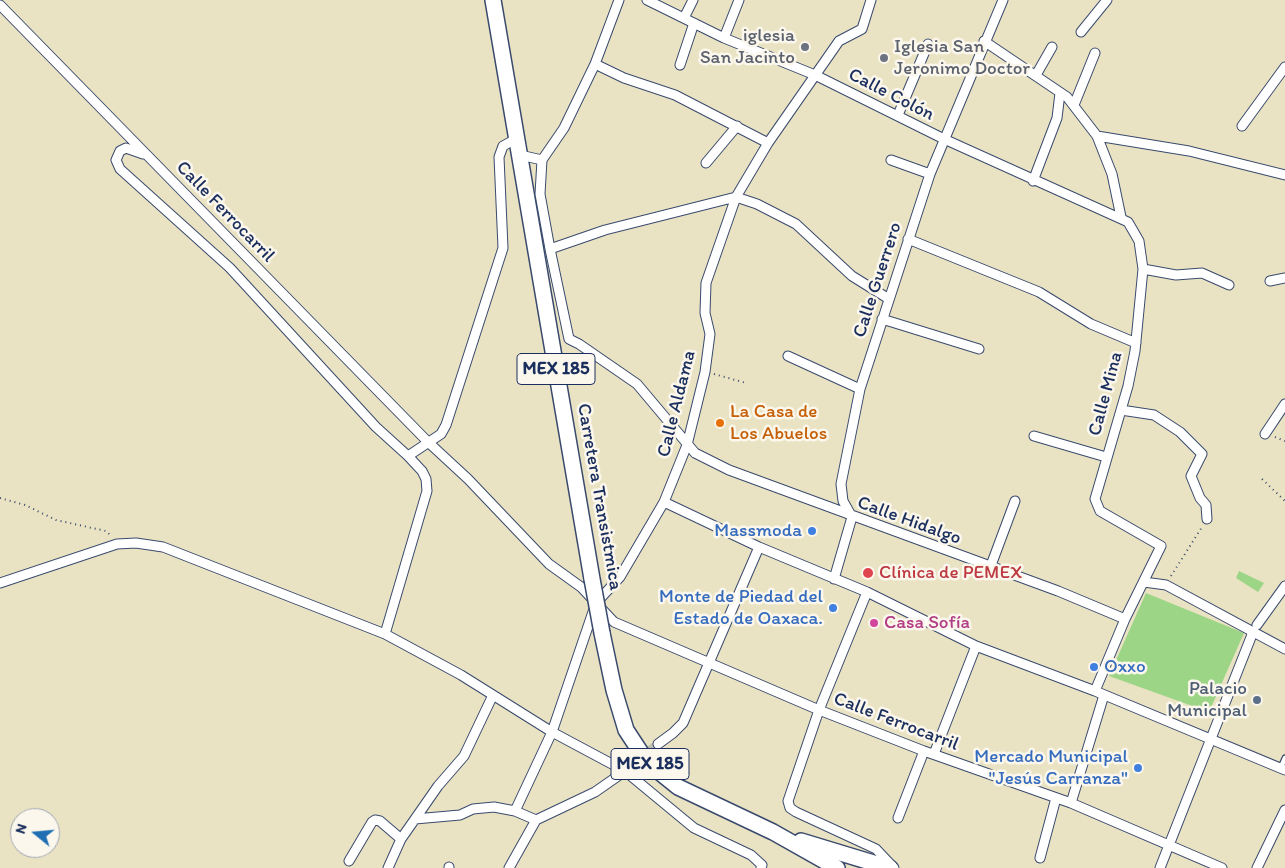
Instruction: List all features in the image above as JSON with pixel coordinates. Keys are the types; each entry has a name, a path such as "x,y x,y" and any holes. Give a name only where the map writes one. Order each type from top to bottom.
{"main road":[{"name":"Carretera Transistmica","path":"493,0 592,579 614,690 626,730 648,762 678,787 773,832 838,868"},
{"name":"Carretera Transistmica","path":"773,832 890,868"}],"street":[{"path":"520,156 542,160 564,128 595,64 619,0"},
{"name":"Calle Colón","path":"647,0 724,38 815,75 1033,181 1121,217"},
{"path":"684,18 693,0"},
{"path":"724,38 739,0"},
{"name":"Calle Aldama","path":"596,603 620,577 664,502 687,445 705,372 710,334 705,313 706,283 736,197 768,143 839,41 862,29 871,0"},
{"name":"Calle Guerrero","path":"852,517 844,501 841,484 860,389 930,174 984,41 1003,0"},
{"path":"1081,32 1107,0"},
{"name":"Calle Ferrocarril","path":"0,5 428,442 468,479 549,564 581,587 614,622 819,710 924,751 1071,803 1222,868"},
{"path":"680,65 694,23"},
{"path":"984,41 1036,75 1074,105 1097,136 1112,174 1121,217"},
{"path":"898,115 928,44"},
{"path":"1036,75 1052,47"},
{"path":"1074,105 1094,53"},
{"path":"595,64 624,78 676,94 768,143"},
{"path":"1242,126 1285,67"},
{"path":"1033,181 1057,118 1060,93"},
{"path":"706,163 737,126"},
{"path":"1097,136 1189,151 1285,174"},
{"path":"408,456 441,434 446,425 503,248 499,157 503,146 516,139"},
{"path":"148,156 126,148 120,151 116,160 120,169 230,268 376,427 422,470 426,479 427,491 385,634"},
{"name":"Calle Hidalgo","path":"542,160 540,194 569,339 637,384 687,445 695,452 729,470 990,568 1058,591 1125,619"},
{"path":"891,160 930,174"},
{"path":"550,249 605,230 736,197 757,204 796,224 852,276 889,298"},
{"name":"Calle Mina","path":"1121,217 1128,222 1139,241 1143,269 1136,344 1128,386 1095,499 1100,511 1161,546 1144,582"},
{"path":"908,240 1039,292 1091,324 1136,344"},
{"path":"1143,269 1176,275 1202,273 1229,285"},
{"path":"1270,281 1285,278"},
{"path":"882,319 979,349"},
{"path":"788,356 860,389"},
{"path":"1265,434 1285,404"},
{"path":"1120,410 1154,415 1180,432 1202,454 1191,476 1200,498 1206,505 1207,519"},
{"path":"1034,436 1106,457"},
{"path":"990,568 1015,501"},
{"path":"664,502 759,547 867,592 976,646 1095,691 1283,768"},
{"path":"834,579 852,517"},
{"path":"0,583 118,544 136,543 163,547 385,634 461,675 552,732 627,770 694,828 751,854 760,867"},
{"path":"658,744 683,723 759,547"},
{"path":"1095,691 1125,619 1144,582 1166,585 1255,629 1285,649"},
{"path":"1160,868 1255,629 1285,586"},
{"path":"867,592 819,710 790,794 790,808 876,849 895,868"},
{"path":"515,810 552,732 596,603"},
{"path":"934,754 976,646"},
{"path":"388,868 401,839 438,786 464,756 492,695"},
{"path":"1071,803 1104,695"},
{"path":"898,818 924,751"},
{"path":"509,868 536,820 595,792 627,770"},
{"path":"1040,858 1056,798"},
{"path":"415,819 460,815 482,807 515,810 536,820"},
{"path":"1257,868 1285,810"},
{"path":"349,861 375,820 380,821 401,839"}],"lane":[{"path":"1283,768 1285,758"}],"path":[{"path":"705,372 746,383"},
{"path":"1262,479 1285,501"},
{"path":"0,498 25,505 56,520 106,531 118,544"},
{"path":"1166,585 1207,519"}],"green space":[{"path":"1239,571 1264,583 1258,592 1236,578"},
{"path":"1146,593 1244,633 1209,712 1109,676"}],"tunnel":[{"path":"629,768 658,744"}],"place":[{"name":"iglesia San Jacinto","path":"805,47"},
{"name":"Iglesia San Jeronimo Doctor","path":"884,58"},
{"name":"La Casa de Los Abuelos","path":"720,423"},
{"name":"Massmoda","path":"812,531"},
{"name":"Clínica de PEMEX","path":"868,573"},
{"name":"Monte de Piedad del Estado de Oaxaca.","path":"833,608"},
{"name":"Casa Sofía","path":"874,623"},
{"name":"Oxxo","path":"1094,667"},
{"name":"Palacio Municipal","path":"1257,700"},
{"name":"Mercado Municipal \"Jesús Carranza\"","path":"1138,768"}]}
